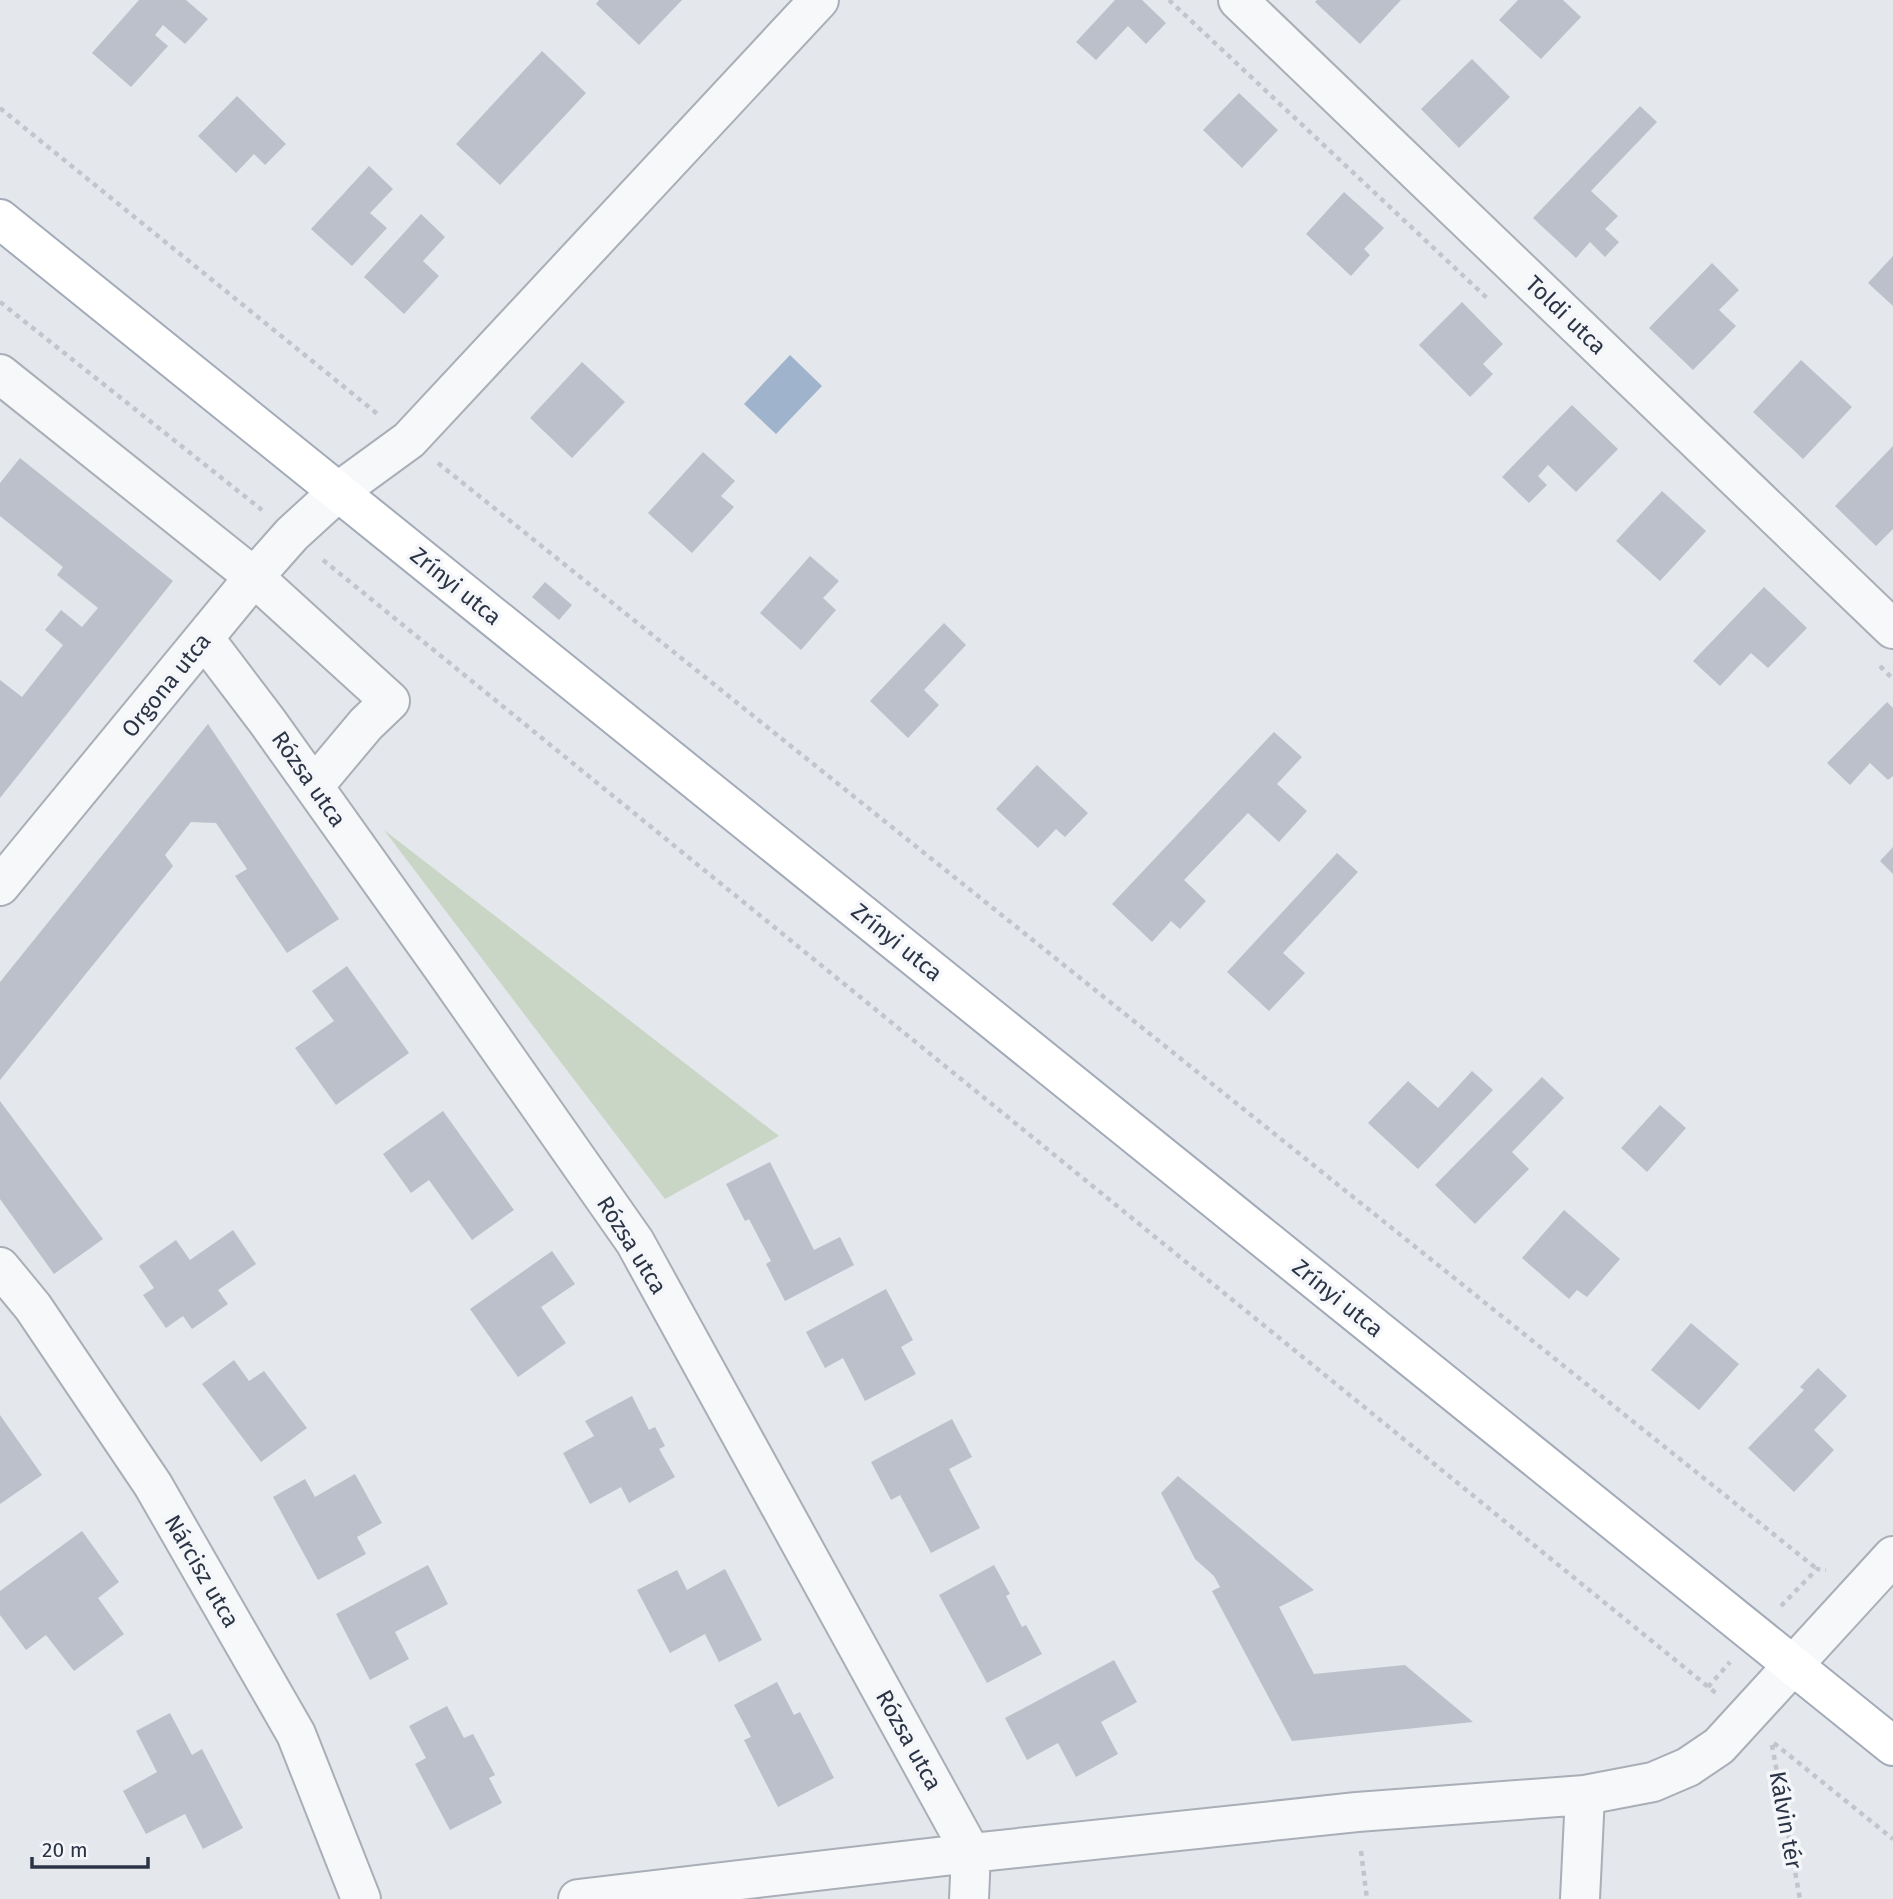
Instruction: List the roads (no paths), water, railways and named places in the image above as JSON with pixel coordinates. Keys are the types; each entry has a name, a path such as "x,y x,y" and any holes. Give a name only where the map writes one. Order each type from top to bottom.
{"main road":[{"name":"Zrínyi utca","path":"0,219 1893,1746"}],"street":[{"name":"Orgona utca","path":"0,886 292,534 338,491 408,440 819,0"},
{"name":"Toldi utca","path":"1238,0 1893,629"},
{"path":"0,374 254,577 390,701 366,724 314,786"},
{"name":"Rózsa utca","path":"204,638 314,786 635,1242 971,1853"},
{"name":"Nárcisz utca","path":"0,1268 33,1307 153,1485 296,1734 361,1899"},
{"path":"578,1899 1357,1812 1585,1795 1653,1782 1688,1767 1718,1746 1758,1730 1793,1665 1893,1556"},
{"path":"1580,1899 1585,1795"},
{"path":"969,1899 971,1853"}],"water":[{"path":"790,355 822,386 776,434 744,404"}]}
